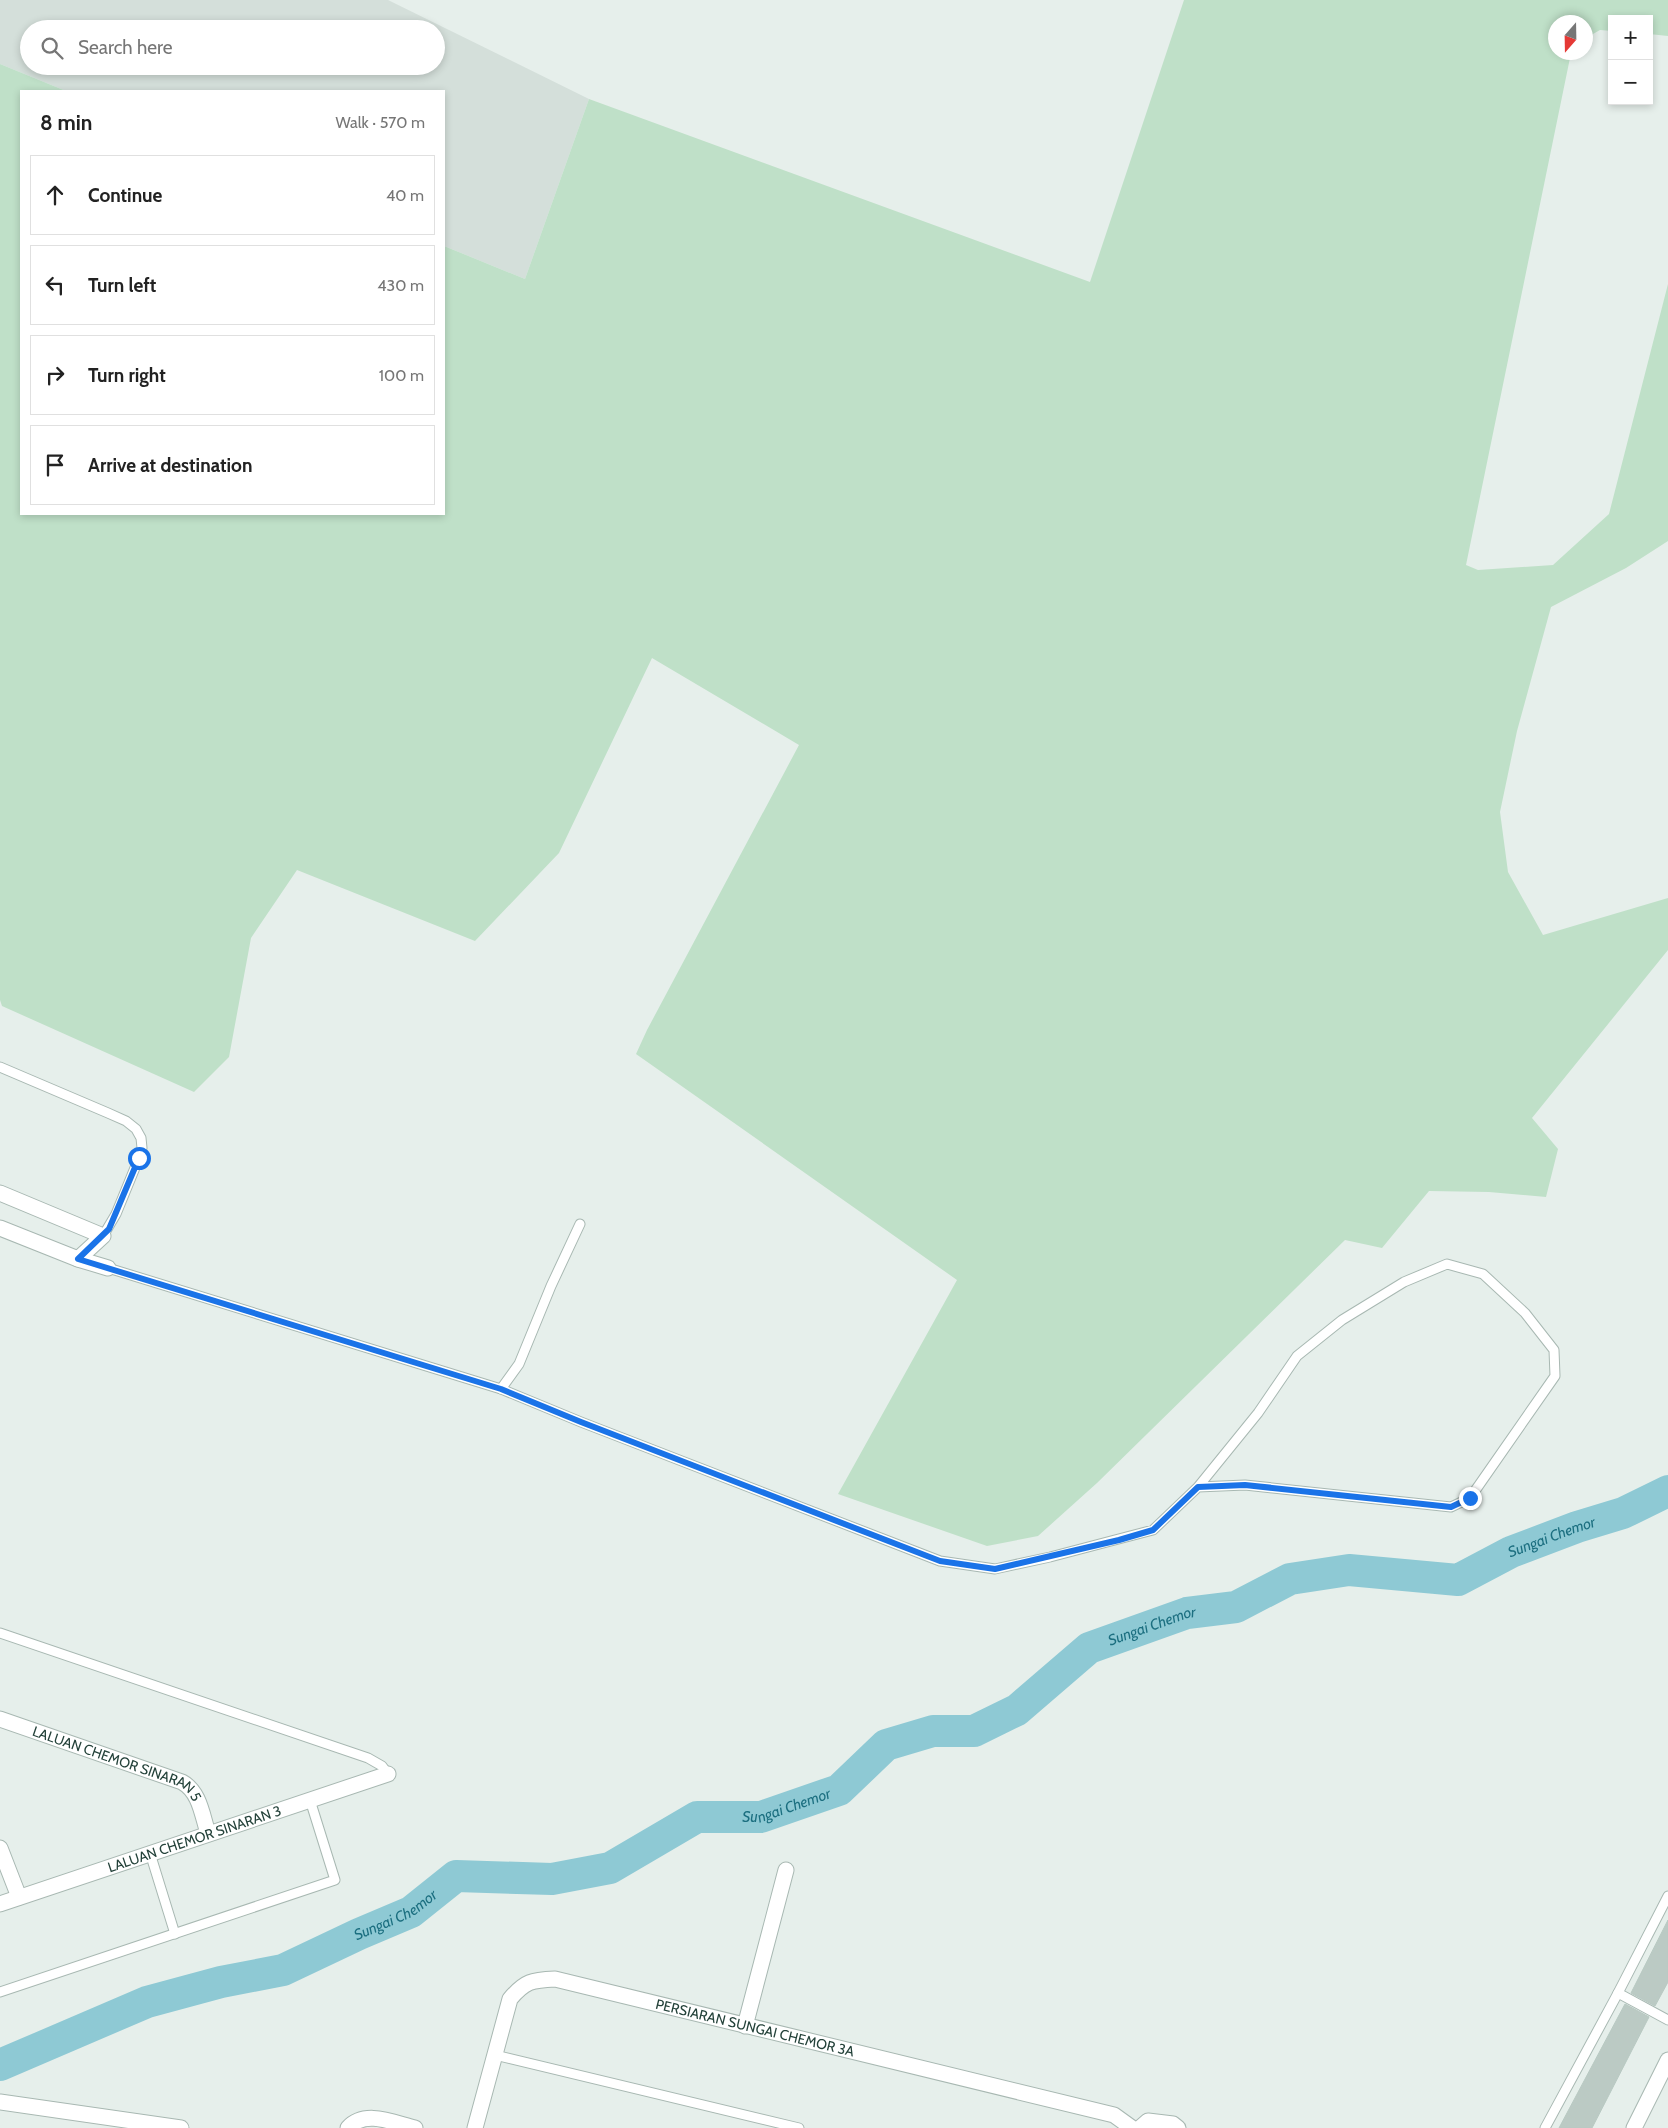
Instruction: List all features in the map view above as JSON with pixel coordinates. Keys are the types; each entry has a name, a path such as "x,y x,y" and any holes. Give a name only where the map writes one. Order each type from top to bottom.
{"street":[{"path":"0,1193 103,1236 78,1259"},
{"path":"0,1228 78,1259 108,1268"},
{"name":"LALUAN CHEMOR SINARAN 5","path":"0,1719 190,1786 195,1793 208,1833"},
{"name":"LALUAN CHEMOR SINARAN 3","path":"0,1904 388,1774"},
{"path":"0,1848 19,1897"},
{"path":"745,2026 786,1870"},
{"name":"PERSIARAN SUNGAI CHEMOR 3A","path":"475,2128 510,1999 520,1987 533,1980 556,1979 1114,2115 1132,2128"},
{"path":"1634,2128 1668,2060"},
{"path":"0,2102 181,2128"},
{"path":"348,2128 353,2123 372,2117 415,2128"},
{"path":"1144,2125 1173,2124 1178,2128"}],"lane":[{"path":"0,1068 126,1121 136,1129 141,1138 142,1148 139,1158 116,1214 103,1236"},
{"path":"501,1389 519,1364 550,1286 580,1224"},
{"path":"108,1268 501,1389 590,1426 931,1558 949,1563 995,1569 1050,1557 1153,1530 1198,1487 1258,1413 1297,1356 1342,1320 1404,1282 1447,1264 1483,1274 1525,1313 1554,1350 1555,1376 1470,1498 1451,1507 1245,1485 1198,1487"},
{"path":"0,1633 368,1758 382,1766 388,1774"},
{"path":"0,1992 335,1880 310,1800"},
{"path":"150,1853 176,1934"},
{"path":"1545,2128 1668,1896"},
{"path":"1618,1993 1668,2020"},
{"path":"495,2055 799,2128"}],"shaded area":[{"path":"0,0 388,0 429,20 20,20 20,72 0,64"},
{"path":"445,28 589,99 525,279 445,246 445,90 64,90 27,75 445,75"}],"green space":[{"path":"1184,0 1668,0 1668,36 1653,34 1653,15 1608,15 1608,31 1600,30 1593,34 1593,15 1548,15 1548,60 1570,60 1466,565 1478,570 1553,565 1609,514 1668,284 1668,541 1626,568 1551,607 1517,731 1500,812 1508,872 1543,935 1668,898 1668,950 1532,1118 1558,1149 1546,1197 1489,1192 1429,1191 1382,1248 1345,1240 1097,1483 1038,1536 987,1546 838,1494 957,1280 636,1054 799,745 652,658 559,853 475,941 297,870 251,938 229,1057 194,1092 2,1006 0,1000 0,64 20,72 20,75 27,75 64,90 20,90 20,515 445,515 445,246 525,279 589,99 1090,282"}],"building":[{"path":"1668,1920 1668,1982 1655,2006 1631,1993"},
{"path":"1625,2004 1649,2017 1592,2128 1559,2128"}],"waterway":[{"name":"Sungai Chemor","path":"0,2065 147,2002 221,1982 283,1970 411,1912 456,1876 552,1879 610,1868 697,1817 761,1817 839,1790 886,1745 933,1731 974,1731 1017,1710 1089,1648 1187,1613 1236,1607 1290,1579 1349,1570 1458,1580 1511,1552 1577,1527 1623,1513 1668,1491"}],"route":[{"path":"139,1158 109,1229 78,1259 501,1389 581,1422 940,1561 995,1569 1119,1540 1153,1530 1198,1487 1245,1485 1451,1507 1470,1498"}]}
